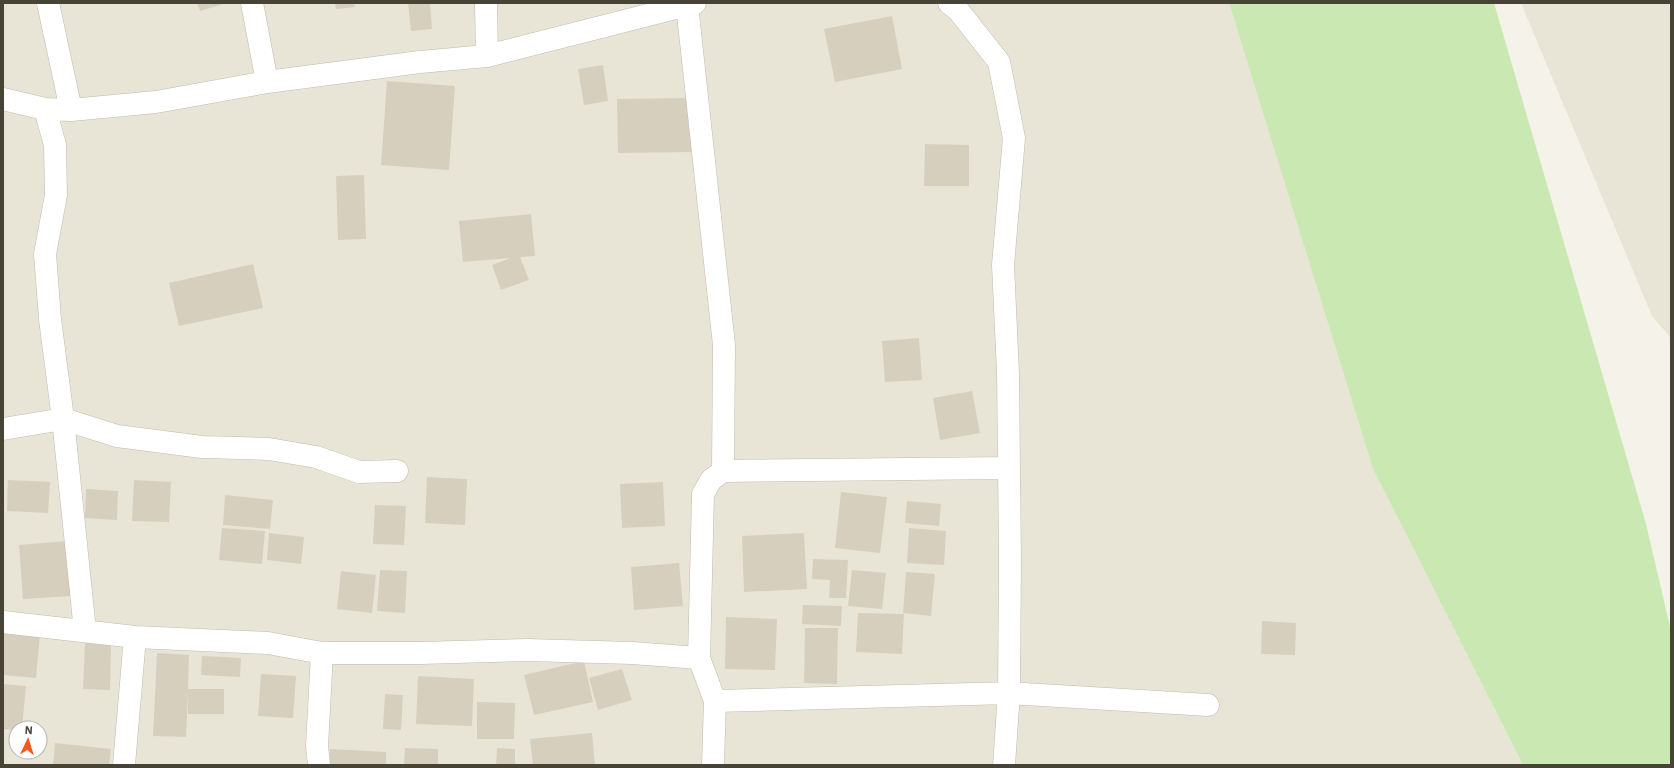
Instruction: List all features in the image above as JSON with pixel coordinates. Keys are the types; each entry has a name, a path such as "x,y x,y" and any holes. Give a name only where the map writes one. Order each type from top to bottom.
{"street":[{"path":"48,3 71,110"},
{"path":"252,3 267,82"},
{"path":"486,3 487,56"},
{"path":"949,3 958,10 999,62 1014,138 1003,265 1008,374 1010,560 1009,693 1004,765"},
{"path":"3,99 45,109 71,110 156,102 267,82 420,62 487,56 691,4 724,345 723,471"},
{"path":"45,109 55,145 56,195 45,254 50,319 63,419 85,631"},
{"path":"3,429 63,419 117,436 202,447 269,449 316,457 359,472 397,471"},
{"path":"713,765 715,701 699,658 703,494 711,480 723,471 1009,468"},
{"path":"3,622 135,637 268,643 322,652 420,653 528,650 632,653 699,658"},
{"path":"124,765 135,637"},
{"path":"319,765 317,746 322,652"},
{"path":"715,701 1009,693 1208,705"}],"shaded area":[{"path":"3,3 1229,3 1373,469 1523,765 3,765"},
{"path":"1521,3 1671,3 1671,338 1652,316"}],"green space":[{"path":"1229,3 1494,3 1646,524 1671,631 1671,765 1523,765 1373,469"}],"building":[{"path":"197,3 227,3 200,11"},
{"path":"335,3 354,3 355,7 336,9"},
{"path":"408,3 430,3 432,29 411,31"},
{"path":"892,16 902,69 835,82 824,29"},
{"path":"603,65 608,101 584,105 578,69"},
{"path":"387,81 455,86 449,170 381,165"},
{"path":"691,98 692,152 618,153 617,99"},
{"path":"925,144 969,145 969,186 924,186"},
{"path":"364,175 366,239 338,240 336,176"},
{"path":"531,214 535,256 520,257 529,280 501,290 492,265 511,258 463,262 459,221"},
{"path":"253,264 263,308 179,326 169,283"},
{"path":"919,338 922,380 885,382 882,341"},
{"path":"972,391 980,433 940,440 933,398"},
{"path":"427,477 467,479 465,525 425,523"},
{"path":"8,480 50,482 48,513 7,511"},
{"path":"134,480 171,482 169,522 132,521"},
{"path":"663,482 665,526 622,528 620,484"},
{"path":"86,489 118,491 117,520 85,518"},
{"path":"841,492 887,497 880,553 835,548"},
{"path":"225,495 273,500 270,529 223,525"},
{"path":"907,501 941,504 939,526 905,523"},
{"path":"375,505 406,506 404,545 373,544"},
{"path":"222,528 265,531 262,564 219,560"},
{"path":"909,528 946,531 944,565 907,563"},
{"path":"269,533 304,537 301,564 267,560"},
{"path":"804,533 807,589 744,592 742,536"},
{"path":"68,541 72,596 23,599 19,545"},
{"path":"813,559 848,560 846,598 829,598 830,580 812,579"},
{"path":"679,563 683,606 634,610 631,567"},
{"path":"380,570 407,571 405,613 377,611"},
{"path":"852,570 886,573 882,609 848,606"},
{"path":"341,571 376,575 372,613 337,609"},
{"path":"906,572 935,574 931,616 903,613"},
{"path":"803,605 842,606 841,626 802,624"},
{"path":"858,613 904,614 902,654 856,652"},
{"path":"726,617 777,619 775,670 725,669"},
{"path":"1262,621 1296,623 1295,655 1261,654"},
{"path":"805,628 838,628 837,684 804,683"},
{"path":"3,631 40,635 36,678 3,675"},
{"path":"85,643 111,644 110,690 83,689"},
{"path":"157,653 189,655 188,689 224,689 224,714 188,714 188,695 186,737 153,736"},
{"path":"202,656 241,658 240,677 201,675"},
{"path":"584,661 593,702 534,715 524,675"},
{"path":"622,669 632,700 598,710 589,678"},
{"path":"261,674 296,676 293,718 258,716"},
{"path":"418,676 474,679 472,726 416,724"},
{"path":"3,684 26,686 23,720 8,720 8,729 3,729"},
{"path":"385,694 403,695 401,730 383,729"},
{"path":"477,702 515,703 514,739 477,739"},
{"path":"592,733 595,765 533,765 530,739"},
{"path":"55,743 111,749 109,765 53,765"},
{"path":"405,748 438,749 438,765 404,765"},
{"path":"497,748 515,749 515,765 496,765"},
{"path":"330,749 386,752 386,765 329,765"}]}
